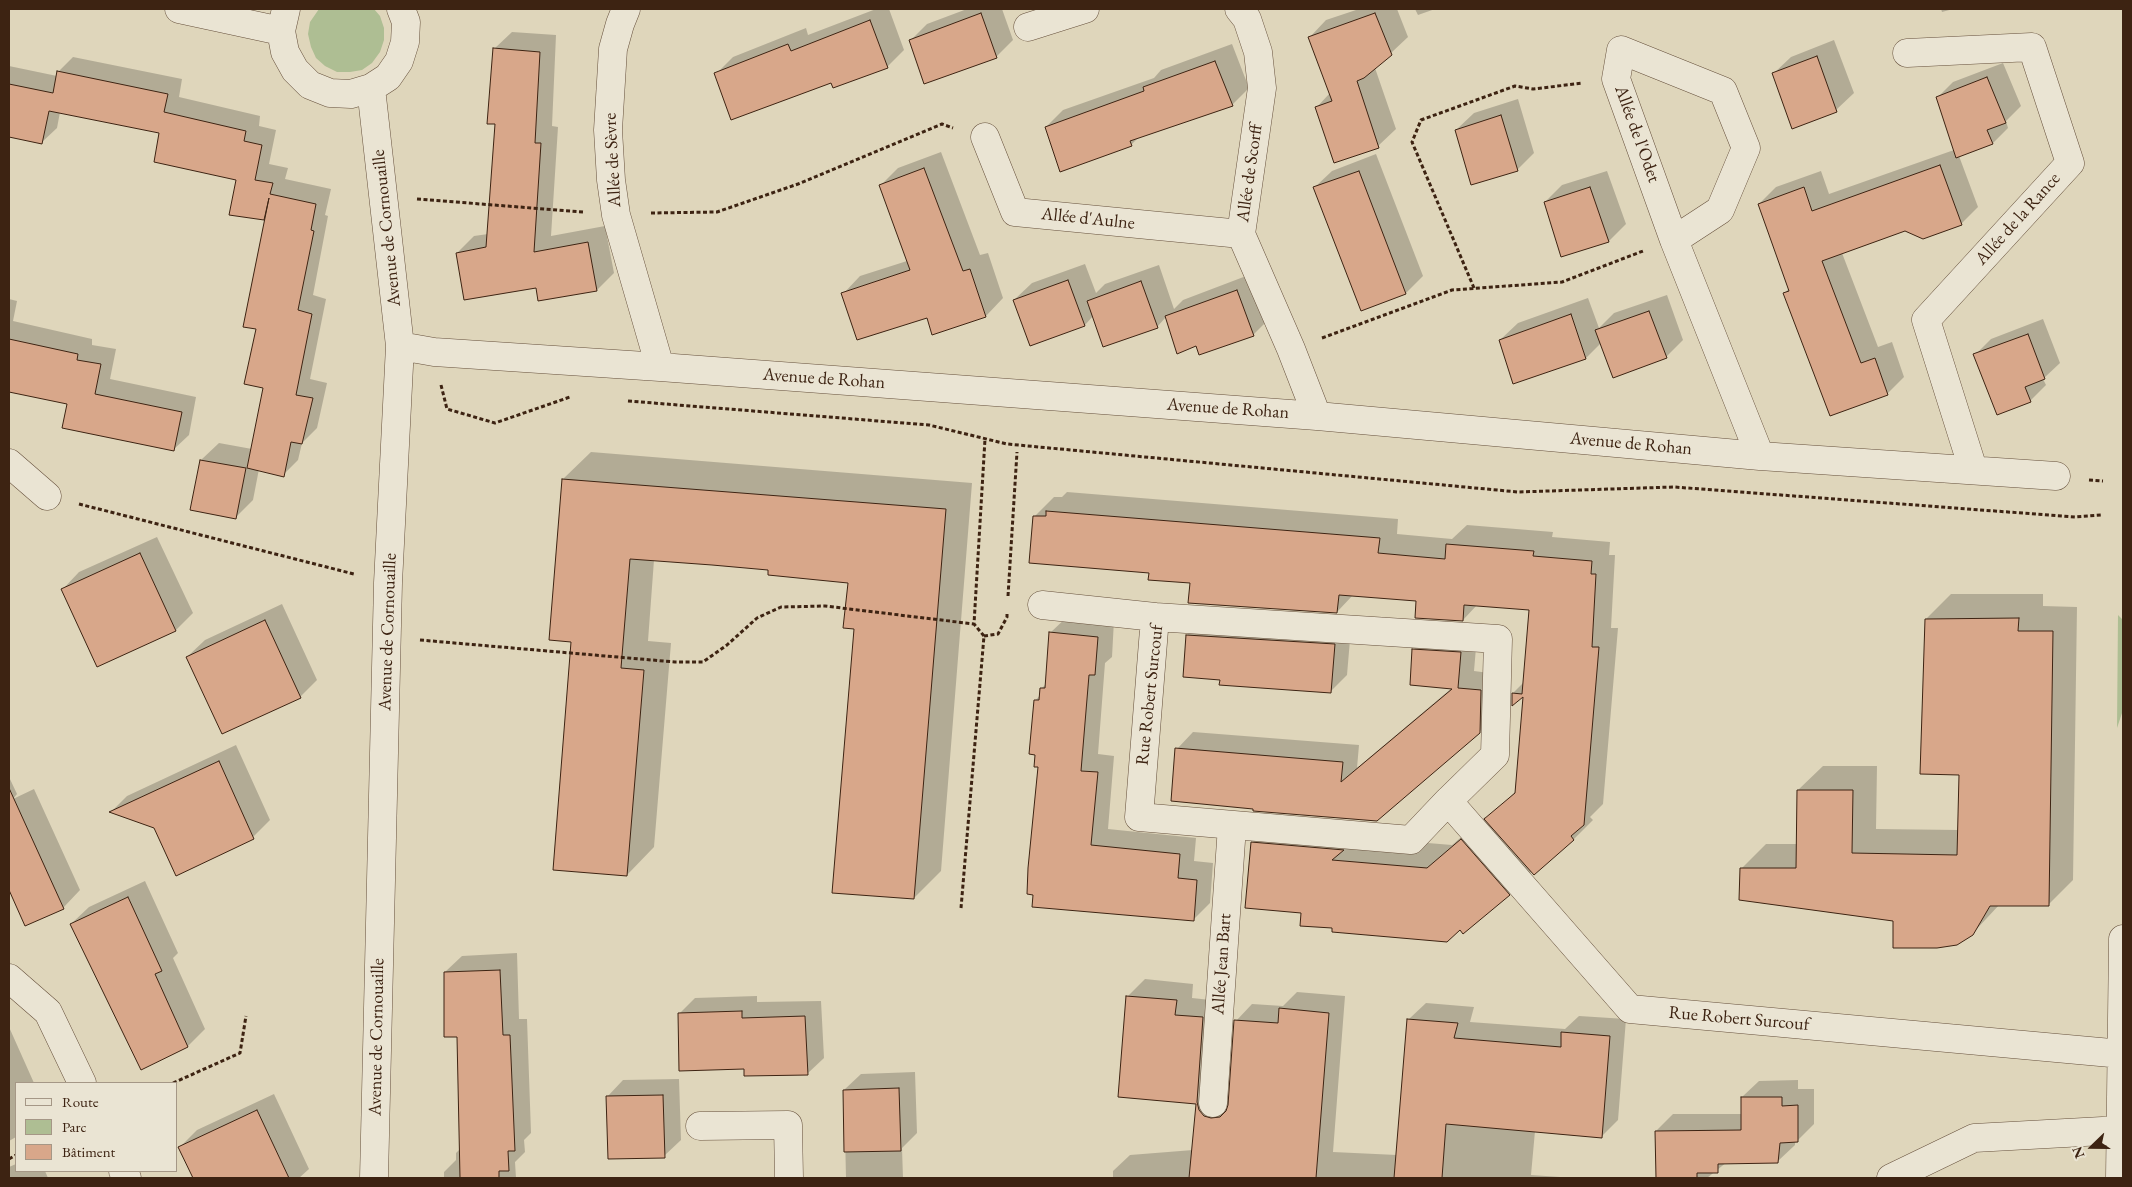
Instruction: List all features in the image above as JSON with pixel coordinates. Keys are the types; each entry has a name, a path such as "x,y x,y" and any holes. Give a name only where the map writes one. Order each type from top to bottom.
{"street":[{"path":"179,9 284,20 285,52 295,70 310,85 330,93 351,94 371,88 388,77 399,61 406,42 406,22 401,9"},
{"name":"Allée de Sèvre","path":"626,9 614,49 608,130 611,180 616,215 660,367"},
{"path":"1028,27 1085,9"},
{"name":"Allée de Scorff","path":"1239,9 1247,19 1258,52 1262,88 1241,234 1291,349 1317,416"},
{"name":"Allée de la Rance","path":"1907,52 2032,47 2070,163 1926,320 1973,469"},
{"name":"Allée de l'Odet","path":"1674,240 1720,210 1746,148 1723,90 1621,50 1616,79 1674,240 1760,456"},
{"name":"Avenue de Cornouaille","path":"371,88 400,346 388,583 374,1178"},
{"name":"Allée d'Aulne","path":"985,137 1015,212 1241,234"},
{"name":"Avenue de Rohan","path":"400,346 434,352 1317,416 1760,456 2056,476"},
{"path":"9,463 47,496"},
{"path":"1042,605 1155,617"},
{"name":"Rue Robert Surcouf","path":"1155,617 1498,639 1495,754 1448,801 1411,840 1232,826 1139,816 1155,617"},
{"name":"Rue Robert Surcouf","path":"1448,801 1630,1009 2122,1054"},
{"name":"Allée Jean Bart","path":"1213,1103 1232,826"},
{"path":"2120,1178 2123,939"},
{"path":"9,978 48,1012 82,1082"},
{"path":"700,1126 788,1125 789,1178"},
{"path":"1891,1178 1974,1138 2120,1130"}],"path":[{"path":"1474,288 1412,142 1421,120 1515,86 1533,89 1616,79"},
{"path":"383,197 616,215 717,212 798,184 942,124 985,137"},
{"path":"1291,349 1452,290 1562,282 1674,240"},
{"path":"434,352 447,409 494,422 568,397 578,398"},
{"path":"627,401 929,425 1007,444 1518,492 1674,487 2065,516 2101,515"},
{"path":"961,908 984,636 974,624 985,439"},
{"path":"1008,598 1016,452"},
{"path":"47,496 388,583"},
{"path":"387,636 675,662 703,662 727,645 757,618 782,607 825,606 974,624"},
{"path":"984,636 998,634 1007,617 1008,607"},
{"path":"175,1082 240,1053 246,1016"}],"green space":[{"path":"319,9 374,9 380,16 384,28 384,40 380,52 372,63 362,70 337,72 325,66 316,58 308,34 310,22"},
{"path":"2118,615 2123,620 2123,710 2117,728"}],"building":[{"path":"981,13 997,58 924,84 909,40"},
{"path":"1375,13 1392,55 1364,78 1357,81 1379,148 1334,163 1315,107 1332,101 1308,37"},
{"path":"870,20 888,68 833,88 831,83 731,120 714,73 788,44 791,51"},
{"path":"493,48 540,52 535,143 541,143 534,252 588,242 597,291 538,301 536,288 464,300 456,253 486,247 495,124 487,124"},
{"path":"1817,56 1837,112 1792,129 1772,73"},
{"path":"1215,61 1233,106 1130,141 1132,146 1060,172 1045,127 1144,91 1143,87"},
{"path":"57,71 168,94 164,112 246,131 244,141 262,145 255,180 273,183 270,194 316,204 311,230 314,231 298,310 312,314 296,395 313,398 302,444 291,442 284,477 247,468 263,388 244,384 256,329 243,327 269,198 264,220 229,215 236,180 154,162 159,133 49,111 42,144 9,137 9,84 53,93"},
{"path":"1987,77 2006,123 1987,130 1993,144 1956,158 1936,97"},
{"path":"1501,115 1518,171 1471,185 1455,130"},
{"path":"1940,165 1962,225 1923,239 1905,231 1822,261 1861,363 1875,358 1888,395 1830,416 1783,293 1789,291 1758,204 1804,187 1812,211"},
{"path":"924,168 963,271 970,269 986,317 932,335 927,318 857,340 841,293 910,270 879,185"},
{"path":"1359,171 1406,294 1361,311 1313,187"},
{"path":"1590,187 1609,242 1561,257 1544,202"},
{"path":"1068,280 1085,326 1030,346 1013,300"},
{"path":"1141,281 1158,328 1103,347 1087,301"},
{"path":"1237,290 1254,336 1199,355 1196,346 1177,354 1165,316"},
{"path":"1649,311 1667,358 1613,378 1595,330"},
{"path":"1571,314 1586,359 1513,384 1499,340"},
{"path":"2028,334 2045,379 2025,387 2031,402 1997,415 1973,354"},
{"path":"9,339 78,354 77,360 101,364 95,394 182,412 174,451 62,428 67,404 9,392"},
{"path":"200,460 246,468 236,519 190,510"},
{"path":"562,479 946,509 914,899 832,893 854,629 843,628 848,583 768,575 768,570 712,565 630,559 621,668 644,670 627,876 553,870 571,642 549,640"},
{"path":"1046,511 1380,538 1378,553 1445,559 1446,544 1534,551 1533,556 1592,561 1591,574 1596,574 1592,647 1599,647 1584,825 1571,836 1574,840 1534,875 1484,819 1515,793 1523,697 1512,706 1512,693 1522,694 1529,610 1464,605 1463,621 1415,618 1416,601 1339,595 1337,613 1188,603 1190,583 1148,580 1149,573 1029,563 1033,516 1046,516"},
{"path":"140,553 176,631 97,667 61,589"},
{"path":"2019,618 2018,631 2053,631 2049,906 1990,906 1973,935 1957,945 1937,948 1893,948 1893,921 1739,900 1740,868 1796,868 1797,790 1853,790 1852,853 1957,855 1959,775 1920,774 1925,619"},
{"path":"265,620 301,698 222,734 186,657"},
{"path":"1049,632 1098,637 1095,675 1089,675 1081,771 1098,772 1091,845 1180,854 1178,878 1197,880 1194,921 1032,907 1033,895 1027,894 1028,868 1038,767 1034,767 1035,755 1029,754 1034,700 1039,700 1040,688 1045,688"},
{"path":"1186,635 1335,644 1331,693 1219,685 1220,680 1183,677"},
{"path":"1412,649 1461,652 1458,688 1481,690 1480,733 1377,821 1253,811 1253,809 1171,801 1175,748 1343,762 1341,782 1452,689 1410,685"},
{"path":"219,761 254,839 176,876 154,828 109,812"},
{"path":"9,788 64,909 25,926 9,890"},
{"path":"1461,839 1510,895 1463,934 1460,930 1447,942 1332,932 1332,928 1300,926 1301,913 1245,908 1251,842 1344,850 1332,860 1427,868"},
{"path":"128,897 162,971 155,974 188,1047 141,1070 70,924"},
{"path":"500,970 503,1035 510,1035 515,1151 508,1151 509,1171 499,1171 499,1178 460,1178 457,1037 444,1037 444,972"},
{"path":"1126,996 1177,1000 1175,1015 1203,1017 1197,1102 1199,1110 1204,1116 1211,1118 1220,1117 1226,1111 1228,1105 1234,1020 1278,1023 1279,1008 1329,1013 1316,1178 1189,1178 1196,1104 1118,1097"},
{"path":"742,1011 742,1018 805,1016 808,1075 744,1076 744,1069 679,1071 678,1013"},
{"path":"1407,1019 1458,1023 1454,1038 1561,1047 1561,1032 1610,1036 1602,1138 1446,1124 1442,1178 1394,1178"},
{"path":"899,1088 901,1151 844,1152 843,1090"},
{"path":"663,1095 665,1158 608,1159 606,1096"},
{"path":"1741,1097 1782,1097 1782,1106 1798,1105 1798,1142 1780,1143 1778,1163 1718,1164 1718,1173 1697,1173 1697,1178 1656,1178 1655,1131 1741,1130"},
{"path":"257,1110 289,1178 193,1178 178,1147"}]}
